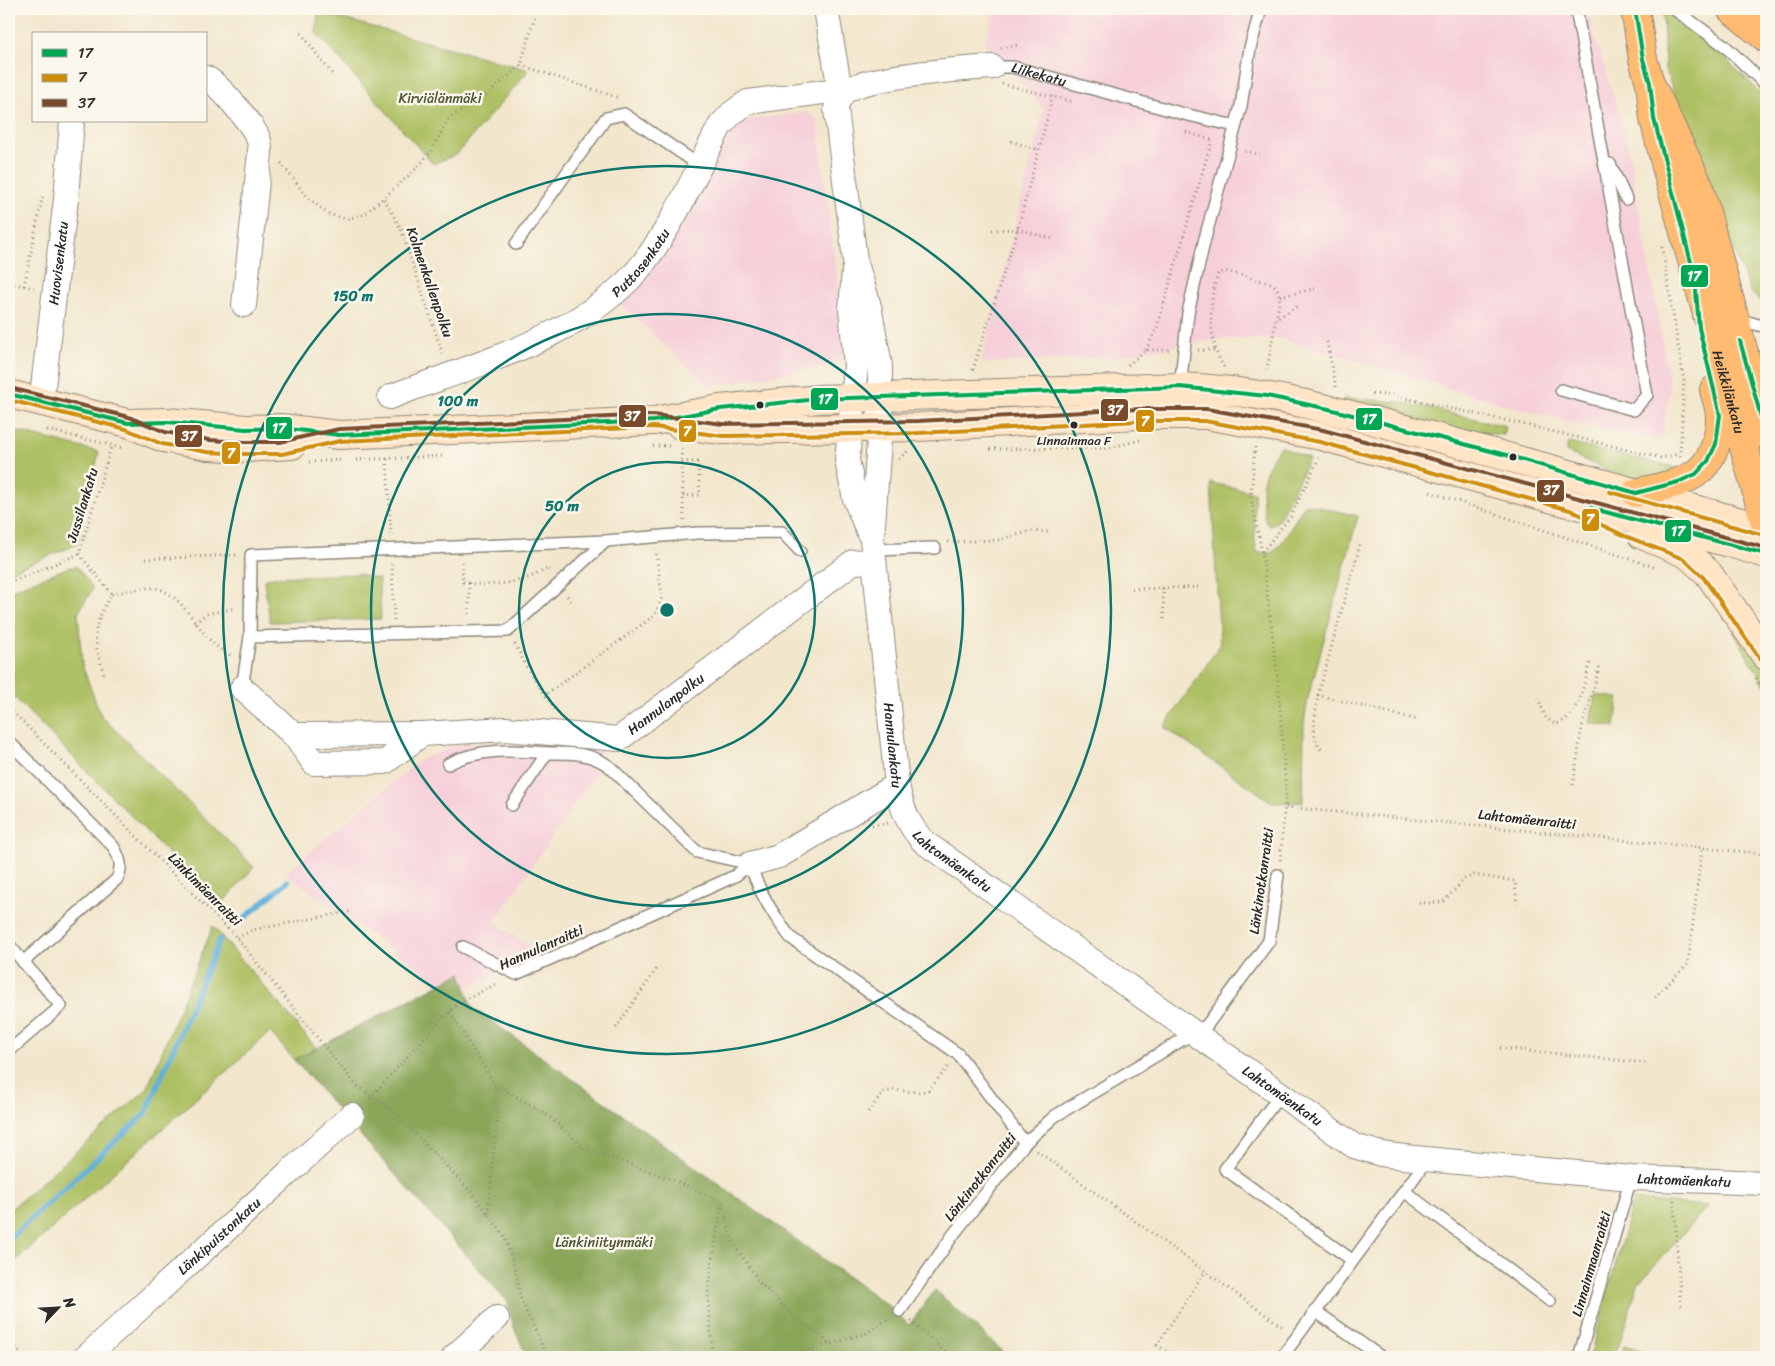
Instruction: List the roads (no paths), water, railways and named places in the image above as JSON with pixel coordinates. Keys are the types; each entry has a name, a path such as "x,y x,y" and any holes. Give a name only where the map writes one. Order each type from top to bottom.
{"main road":[{"name":"Heikkilänkatu","path":"1635,9 1654,119 1695,278 1766,527"},
{"path":"1731,9 1766,38"},
{"name":"Heikkilänkatu","path":"1646,71 1699,186 1766,435"},
{"path":"1636,493 1678,482 1687,464 1708,461 1716,444 1720,415 1698,328 1695,278"},
{"path":"1748,371 1766,398"},
{"path":"9,394 128,423 167,422 246,429 281,428 339,435 654,422 720,409 853,398 1180,386 1267,396 1329,409 1510,456 1636,493 1766,527"},
{"path":"654,422 723,430 880,426 918,427 1180,414 1206,415 1321,436 1766,554"},
{"path":"1572,504 1627,530 1688,554 1708,573 1766,656"}],"street":[{"path":"826,9 841,96 837,103 836,117 855,260"},
{"name":"Liikekatu","path":"841,96 866,82 992,67"},
{"path":"208,80 252,126 259,139 260,153 244,305"},
{"name":"Puttosenkatu","path":"390,397 523,347 584,317 622,287 660,240 720,126 732,113 748,102 830,91 841,96"},
{"name":"Huovisenkatu","path":"41,403 66,199 72,122"},
{"name":"Hannulankatu","path":"750,864 779,856 897,785 873,550 880,426 880,366 873,323 855,260"},
{"name":"Hannulankatu","path":"855,260 851,309 856,362 847,460 854,499 873,550"},
{"name":"Hannulanpolku","path":"242,688 294,735 422,734 506,729 619,739 853,562 873,550"},
{"name":"Lahtomäenkatu","path":"897,785 904,814 913,830 924,842 1280,1096 1354,1146 1381,1154 1631,1178 1766,1183"},
{"name":"Länkipuistonkatu","path":"86,1357 352,1115"},
{"path":"454,1357 497,1318"}],"lane":[{"path":"1180,414 1180,386 1188,313 1241,106 1250,48 1261,9"},
{"path":"1560,390 1634,410 1647,395 1576,9"},
{"path":"1674,9 1726,46 1766,85"},
{"name":"Liikekatu","path":"992,67 1013,67 1184,114 1235,126"},
{"path":"516,244 606,118 624,114 699,165"},
{"path":"1602,147 1626,199"},
{"path":"1734,318 1766,327"},
{"path":"242,688 250,638 250,554 461,547 606,541 685,535 782,532 800,551"},
{"path":"250,638 508,631 606,541"},
{"path":"873,550 940,545"},
{"path":"9,742 113,846 120,858 122,869 117,879 24,962"},
{"path":"448,764 458,759 492,751 569,753 595,757 609,766 648,807 697,852 750,864 759,890 774,917 791,938 958,1055 1025,1143"},
{"path":"512,805 547,753"},
{"name":"Hannulanraitti","path":"463,947 516,974 735,876 750,864"},
{"name":"Länkinotkonraitti","path":"900,1311 959,1228 1025,1143 1055,1116 1180,1040 1195,1034 1207,1025 1269,941 1278,875"},
{"path":"9,945 61,1006 9,1051"},
{"path":"1280,1096 1225,1169 1352,1260"},
{"path":"1282,1357 1419,1172 1422,1158"},
{"name":"Linnainmaanraitti","path":"1580,1357 1631,1178"},
{"path":"1404,1191 1550,1301"},
{"path":"1315,1311 1381,1357"}],"waterway":[{"path":"241,921 288,881"},
{"path":"9,1239 146,1113 220,939"}],"place":[{"name":"Linnainmaa F","path":"1074,425"}],"park label":[{"name":"Kirviälänmäki","path":"440,98"},
{"name":"Länkiniitynmäki","path":"604,1242"}]}
